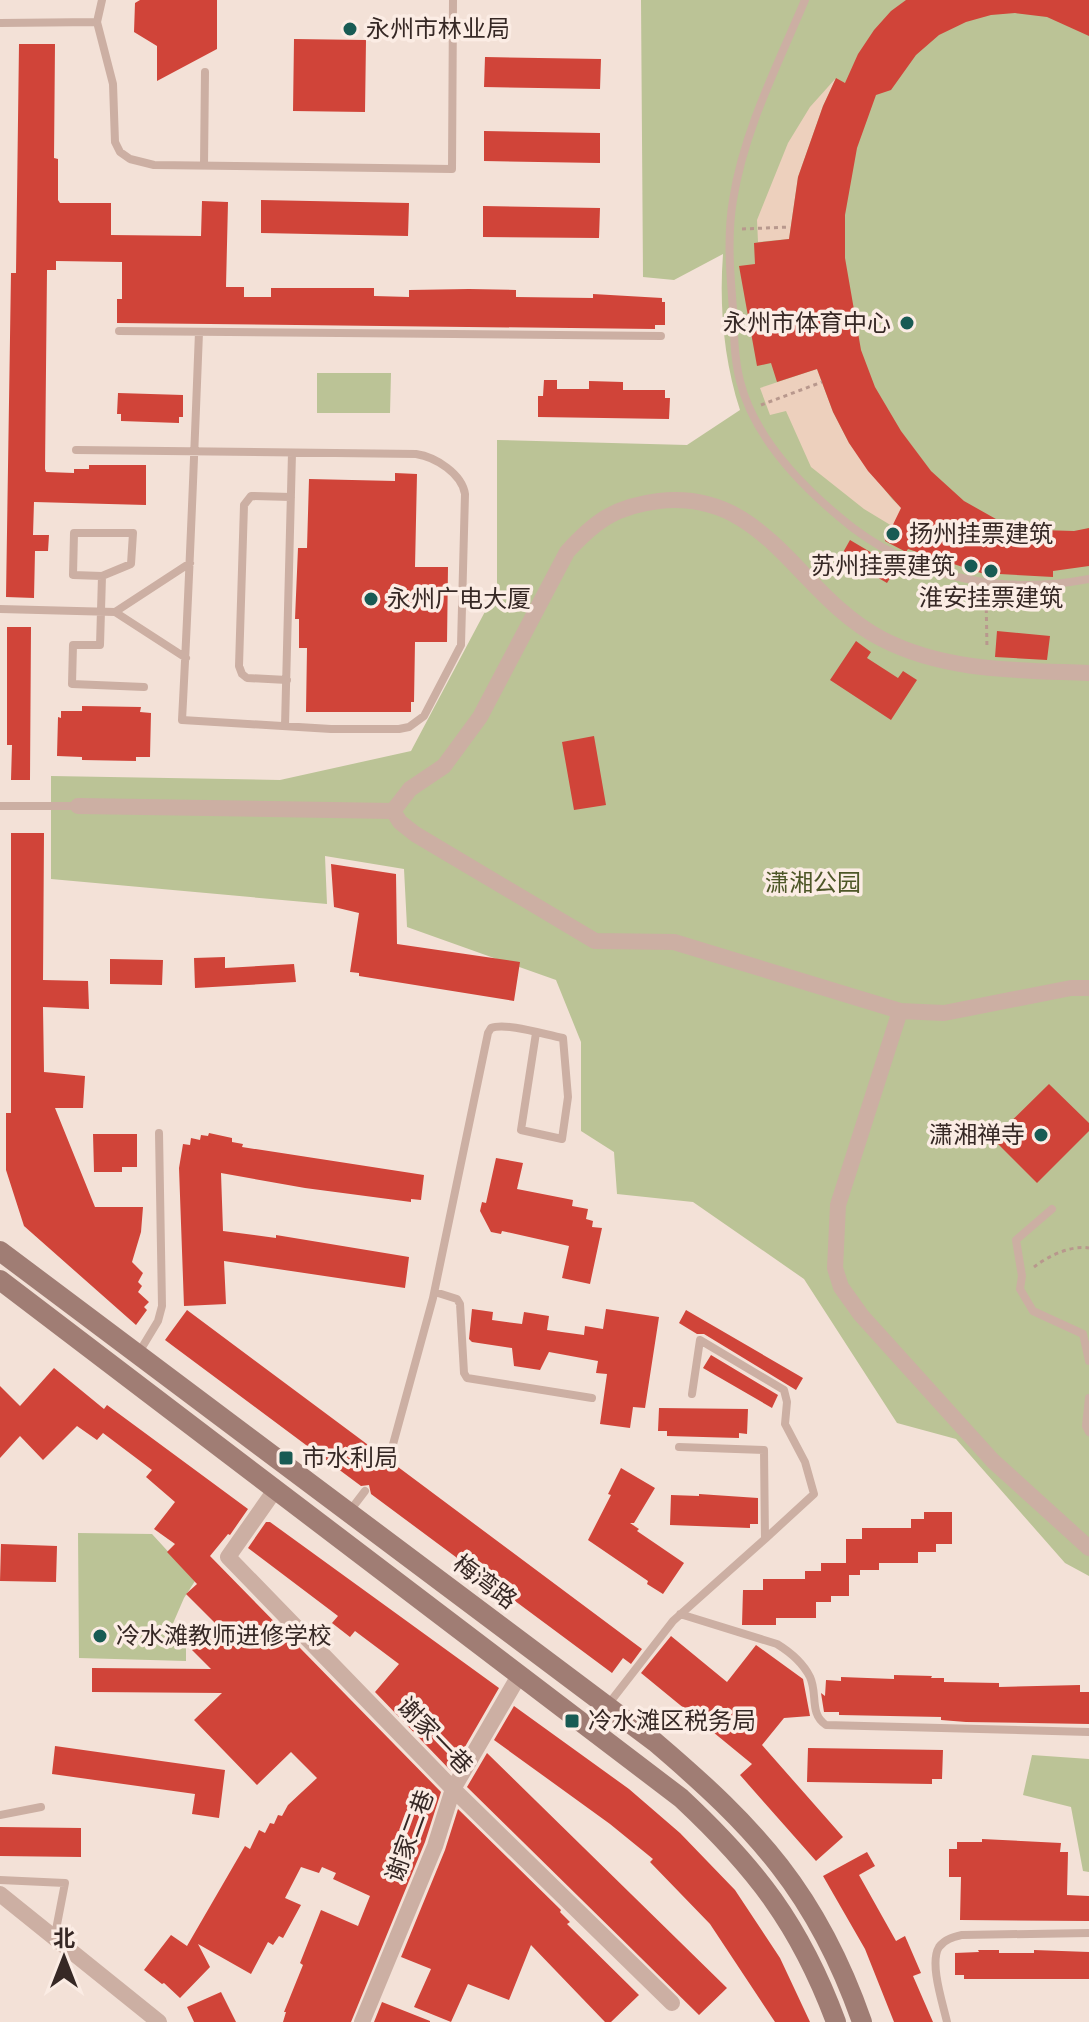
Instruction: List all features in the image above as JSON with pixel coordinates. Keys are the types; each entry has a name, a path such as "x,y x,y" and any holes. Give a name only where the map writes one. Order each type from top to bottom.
{"street":[{"path":"393,811 410,789 444,766 480,717 567,552 587,530 610,513 644,503 681,498 715,504 746,519 858,625 915,653 988,669 1089,673"},
{"path":"78,806 393,811"},
{"path":"393,811 400,822 415,834 595,941 674,942 900,1011 944,1013 1071,988 1089,988"},
{"path":"900,1011 838,1205 835,1268 841,1287 861,1315 993,1461 1089,1548"},
{"name":"梅湾路","path":"0,1251 606,1706 704,1784 772,1855 803,1897 829,1941 862,2022"},
{"path":"0,1280 671,1790 739,1855 775,1899 810,1958 836,2022"},
{"name":"谢家一巷","path":"275,1490 228,1557 453,1789 672,2003"},
{"name":"谢家二巷","path":"362,2022 435,1846 453,1789 520,1674"},
{"path":"0,1894 159,2022"}],"lane":[{"path":"102,0 97,22 113,84 113,133 120,152 141,163 452,169 453,0"},
{"path":"805,0 755,119 733,198 730,267 736,361 750,410 795,476 830,510 865,537 906,562 950,577 985,583 1049,583 1089,579"},
{"path":"0,23 97,22"},
{"path":"204,165 205,72"},
{"path":"119,331 661,336"},
{"path":"76,450 194,452 426,455 459,478 465,494 462,634 456,655 424,716 409,727 331,729 182,720 186,658 194,452 199,332"},
{"path":"285,726 292,453"},
{"path":"287,680 247,678 239,666 244,505 251,496 291,497"},
{"path":"74,533 133,533 131,564 102,576 73,575 74,533"},
{"path":"115,612 190,563"},
{"path":"102,576 100,645 73,645 72,684 144,687"},
{"path":"0,609 115,612 186,658"},
{"path":"0,806 78,806"},
{"path":"389,1459 435,1292 488,1033 496,1026 536,1033 563,1038 568,1097 562,1139 521,1130 536,1033"},
{"path":"138,1355 158,1321 162,1306 159,1133"},
{"path":"1052,1209 1016,1240 1022,1276 1020,1289 1033,1311 1083,1334 1089,1361"},
{"path":"435,1292 457,1299 460,1304 464,1373 467,1378 592,1398"},
{"path":"606,1706 680,1614 814,1494 805,1462 785,1424 787,1402 784,1390 700,1340 692,1394"},
{"path":"1089,1398 1086,1426 1089,1432"},
{"path":"679,1447 764,1450 765,1539"},
{"path":"348,1513 365,1491"},
{"path":"680,1614 777,1644 789,1651 810,1676 815,1713 826,1725 1089,1732"},
{"path":"0,1815 41,1807"},
{"path":"0,1880 65,1883 54,1940"},
{"path":"947,2022 935,1961 939,1947 948,1939 962,1935 1089,1933"}],"path":[{"path":"758,228 790,227"},
{"path":"750,410 822,382"},
{"path":"985,583 988,669"},
{"path":"1022,1276 1046,1257 1082,1246 1089,1248"}],"green space":[{"name":"潇湘公园","path":"641,0 1089,0 1089,1576 1065,1563 956,1439 897,1423 804,1279 693,1202 617,1194 614,1152 581,1131 581,1042 556,980 407,927 404,869 325,856 327,904 51,879 51,776 280,780 411,751 497,589 497,440 687,445 740,410 724,334 723,254 674,280 643,277"},
{"path":"317,373 391,373 390,413 317,413"},
{"path":"78,1533 152,1534 195,1581 171,1628 186,1643 186,1661 79,1658"},
{"path":"1032,1755 1089,1759 1089,1872 1083,1871 1071,1807 1023,1795"}],"shaded area":[{"path":"836,78 798,177 789,239 758,242 757,220 788,143 810,107"},
{"path":"817,369 849,443 892,499 920,525 897,529 864,509 811,467 786,411 770,415 760,388"}],"building":[{"path":"140,0 217,0 217,49 157,81 157,46 134,32 135,3"},
{"path":"906,0 1089,0 1089,36 1047,17 1015,13 991,15 966,22 939,35 916,55 891,90 876,95 857,148 845,215 845,258 861,350 875,387 901,431 931,471 964,501 1003,523 1040,530 1089,528 1089,566 1053,571 1053,577 981,573 908,549 906,552 885,541 901,508 868,471 849,443 817,369 777,382 771,363 757,366 739,266 755,264 754,243 789,239 798,177 836,78 845,83 858,54 874,30"},
{"path":"294,39 366,40 365,112 293,111"},
{"path":"19,44 55,44 54,158 58,159 60,203 111,203 111,235 201,236 202,201 228,202 226,287 244,287 244,297 271,297 271,288 374,288 374,296 409,297 409,290 469,289 516,290 516,297 593,298 593,294 662,298 665,302 665,325 655,325 655,329 117,323 117,299 122,299 122,262 56,261 56,270 47,270 46,472 74,473 74,469 89,469 89,465 146,465 146,505 34,502 33,535 49,535 48,551 35,551 34,598 6,597 11,273 16,273"},
{"path":"485,57 601,59 600,89 484,87"},
{"path":"484,131 600,133 600,163 484,161"},
{"path":"261,200 409,203 408,236 261,233"},
{"path":"483,206 600,208 599,238 483,237"},
{"path":"544,380 557,380 557,389 589,389 589,381 623,382 623,390 665,390 665,398 670,398 669,419 538,417 538,396 543,396"},
{"path":"118,393 183,395 183,417 179,417 179,423 121,421 121,414 117,414"},
{"name":"永州广电大厦","path":"395,473 417,474 415,567 448,567 447,642 415,642 414,702 411,702 411,712 306,712 307,648 299,648 299,619 295,619 298,548 307,548 309,479 395,481"},
{"path":"850,540 877,556 879,553 899,564 887,583 841,556"},
{"path":"7,627 31,627 30,780 11,780 12,745 7,745"},
{"path":"997,631 1050,636 1047,660 995,657"},
{"path":"856,641 871,652 867,658 898,678 903,671 917,680 891,720 830,680"},
{"path":"82,706 141,707 140,712 151,713 150,757 136,757 136,761 82,760 82,757 57,756 58,717 61,718 61,711 82,711"},
{"path":"594,736 606,805 574,810 562,742"},
{"path":"11,833 44,833 43,980 88,981 89,1009 43,1007 44,1072 85,1076 83,1108 55,1108 95,1207 143,1207 141,1232 132,1262 143,1273 138,1282 142,1286 138,1292 149,1302 136,1325 24,1226 6,1170 6,1113 11,1113"},
{"path":"331,864 396,874 397,944 520,962 514,1001 350,972 359,913 334,907"},
{"path":"225,957 225,968 294,964 296,982 195,988 194,958"},
{"path":"110,959 163,960 162,985 110,984"},
{"name":"潇湘禅寺","path":"1049,1084 1089,1123 1089,1131 1037,1183 993,1139"},
{"path":"209,1133 232,1138 232,1142 243,1144 242,1147 424,1175 421,1200 411,1199 411,1202 221,1173 223,1231 276,1238 276,1235 409,1257 405,1288 224,1261 226,1304 184,1306 179,1168 183,1144 190,1145 191,1138 200,1140 201,1135 208,1136"},
{"path":"93,1134 137,1134 137,1167 122,1167 122,1172 94,1172"},
{"path":"496,1158 523,1163 517,1189 573,1200 572,1206 588,1209 586,1219 593,1221 592,1227 602,1228 590,1284 562,1278 569,1246 502,1231 501,1234 491,1232 480,1211 482,1202 486,1203"},
{"path":"472,1309 493,1312 492,1320 522,1324 524,1312 549,1316 547,1330 584,1335 585,1326 603,1329 606,1309 659,1317 645,1408 633,1407 630,1428 600,1424 607,1374 596,1373 598,1361 549,1352 540,1370 514,1366 512,1348 469,1339"},
{"path":"187,1310 383,1456 385,1464 394,1464 642,1649 631,1664 623,1658 612,1673 371,1494 369,1485 361,1486 165,1340"},
{"path":"686,1310 803,1378 796,1390 704,1334 697,1334 679,1323"},
{"path":"711,1355 778,1395 772,1408 703,1368"},
{"path":"54,1368 104,1409 107,1405 248,1509 210,1556 441,1792 425,1842 351,2022 283,2022 303,1965 300,1963 321,1910 358,1926 370,1896 333,1879 336,1873 322,1867 319,1873 301,1867 285,1898 301,1905 283,1938 279,1936 273,1945 268,1942 251,1974 198,1944 210,1967 180,1998 144,1970 171,1935 187,1946 245,1846 250,1849 259,1830 265,1833 270,1823 274,1824 278,1815 282,1816 288,1805 317,1778 291,1752 257,1785 194,1720 222,1693 92,1692 92,1668 211,1669 192,1650 217,1625 186,1594 197,1584 167,1552 175,1544 154,1529 175,1502 146,1477 152,1470 103,1433 97,1440 77,1426 43,1460 20,1436 0,1458 0,1386 20,1406"},
{"path":"659,1408 748,1409 747,1434 739,1433 739,1438 667,1436 667,1431 658,1431"},
{"path":"621,1468 655,1488 634,1523 630,1523 684,1563 663,1594 588,1540"},
{"path":"671,1495 758,1498 758,1524 750,1524 750,1528 670,1525"},
{"path":"924,1512 952,1512 952,1544 936,1544 936,1552 918,1552 918,1563 879,1563 879,1570 860,1570 860,1575 849,1575 849,1596 831,1596 831,1602 816,1602 816,1618 776,1618 776,1625 742,1625 743,1590 763,1590 763,1579 805,1579 805,1571 821,1571 821,1563 846,1563 846,1539 862,1539 862,1528 911,1528 911,1519 924,1519"},
{"path":"266,1522 499,1688 451,1771 375,1692 399,1664 355,1631 350,1637 332,1623 338,1616 248,1548"},
{"path":"1,1544 57,1546 56,1582 0,1581"},
{"path":"671,1636 727,1682 756,1645 803,1679 810,1716 784,1718 762,1745 843,1837 816,1861 740,1775 752,1764 641,1673"},
{"path":"894,1675 932,1676 944,1678 944,1682 999,1683 999,1687 1080,1685 1080,1692 1089,1692 1089,1724 966,1722 941,1720 941,1717 824,1712 821,1693 825,1696 826,1680 841,1681 841,1677 894,1679"},
{"path":"514,1706 629,1789 680,1833 735,1890 780,1958 810,2022 775,2022 710,1924 650,1862 653,1859 494,1740"},
{"path":"55,1746 225,1770 219,1818 192,1814 195,1794 52,1774"},
{"path":"808,1748 943,1750 942,1779 932,1779 932,1784 807,1782"},
{"path":"487,1753 727,1988 699,2015 467,1787"},
{"path":"458,1809 561,1910 570,1922 567,1924 639,1995 611,2022 605,2022 531,1945 509,2000 468,1984 451,2022 414,2007 431,1969 401,1957 445,1850"},
{"path":"0,1827 81,1828 81,1857 0,1856"},
{"path":"982,1839 1061,1843 1060,1852 1068,1852 1067,1895 1089,1896 1089,1921 960,1920 961,1877 949,1877 949,1849 957,1849 957,1842 982,1842"},
{"path":"867,1852 875,1866 859,1875 896,1941 905,1936 921,1973 913,1976 933,2022 894,2022 865,1949 823,1876"},
{"path":"999,1950 999,1953 1034,1953 1034,1950 1089,1952 1089,1979 964,1979 964,1975 955,1975 955,1953"},
{"path":"221,1992 236,2022 194,2022 187,2007"},
{"path":"382,2002 430,2021 430,2022 374,2022"}],"place":[{"name":"永州市林业局","path":"350,29"},
{"name":"永州市体育中心","path":"907,323"},
{"name":"扬州挂票建筑","path":"893,534"},
{"name":"苏州挂票建筑","path":"971,566"},
{"name":"淮安挂票建筑","path":"991,571"},
{"name":"永州广电大厦","path":"371,599"},
{"name":"潇湘禅寺","path":"1041,1135"},
{"name":"市水利局","path":"286,1458"},
{"name":"冷水滩教师进修学校","path":"100,1636"},
{"name":"冷水滩区税务局","path":"572,1721"}]}
